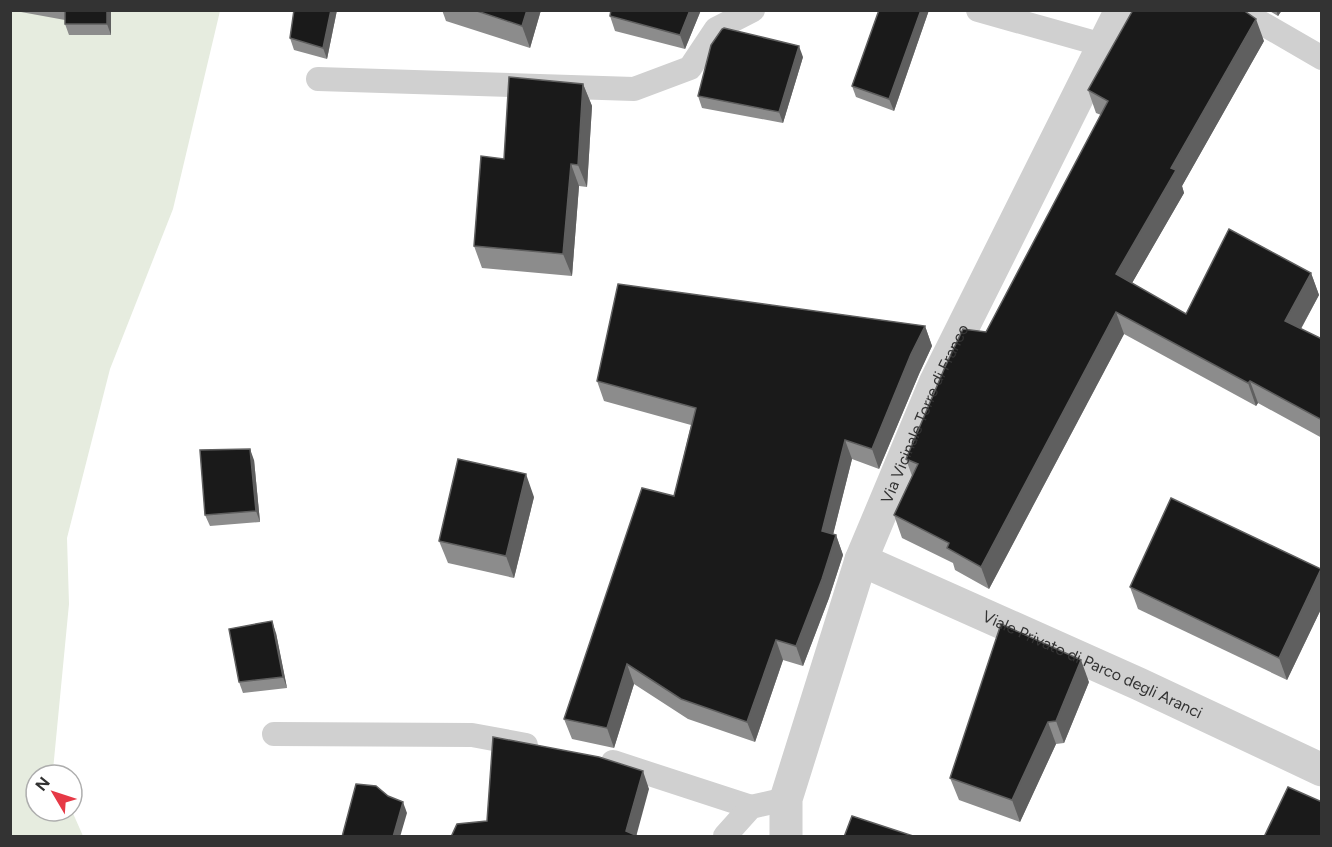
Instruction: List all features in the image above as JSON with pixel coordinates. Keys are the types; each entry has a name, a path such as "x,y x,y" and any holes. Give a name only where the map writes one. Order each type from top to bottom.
{"street":[{"name":"Via Vicinale Torre di Franco","path":"786,837 786,799 861,560 936,381 1121,10"},
{"name":"Viale Privato di Parco degli Aranci","path":"861,560 1139,684 1322,770"}],"lane":[{"path":"318,79 634,89 690,68 716,29 753,10"},
{"path":"978,10 1103,45"},
{"path":"1239,10 1322,58"},
{"path":"274,734 472,735 552,750"},
{"path":"586,757 609,761 751,807 786,799"},
{"path":"725,837 751,807"}],"shaded area":[{"path":"10,11 220,11 173,209 110,369 67,538 69,604 54,763 24,763 24,823 77,823 83,836 11,836"}],"building":[{"path":"65,10 107,10 107,24 65,24"},
{"path":"294,10 331,10 323,48 290,38"},
{"path":"474,10 527,10 522,26"},
{"path":"611,10 690,10 680,35 610,16"},
{"path":"879,10 921,10 889,99 852,86"},
{"path":"1133,10 1243,10 1256,19 1171,168 1176,170 1116,274 1186,314 1229,229 1311,273 1285,321 1322,339 1322,420 1116,312 981,567 947,548 949,543 894,515 918,464 906,459 963,329 986,332 1108,101 1088,90"},
{"path":"724,28 799,46 779,112 698,96 711,45"},
{"path":"509,77 583,84 578,165 571,164 563,254 474,246 481,156 504,159"},
{"path":"618,284 925,326 872,449 845,440 822,531 836,535 822,579 796,646 776,640 747,722 681,699 627,664 607,728 564,719 642,488 674,496 696,408 597,381"},
{"path":"250,449 256,511 205,515 200,450"},
{"path":"458,459 526,474 506,556 439,541"},
{"path":"1171,498 1321,569 1279,658 1130,587"},
{"path":"272,621 283,677 239,682 229,629"},
{"path":"1001,624 1081,660 1056,721 1048,722 1012,800 950,778"},
{"path":"493,737 599,757 643,771 626,831 640,837 451,837 457,824 487,821"},
{"path":"356,784 376,786 388,796 403,802 393,837 342,837"},
{"path":"1288,787 1322,802 1322,837 1264,837"},
{"path":"852,816 916,837 844,837"}]}
